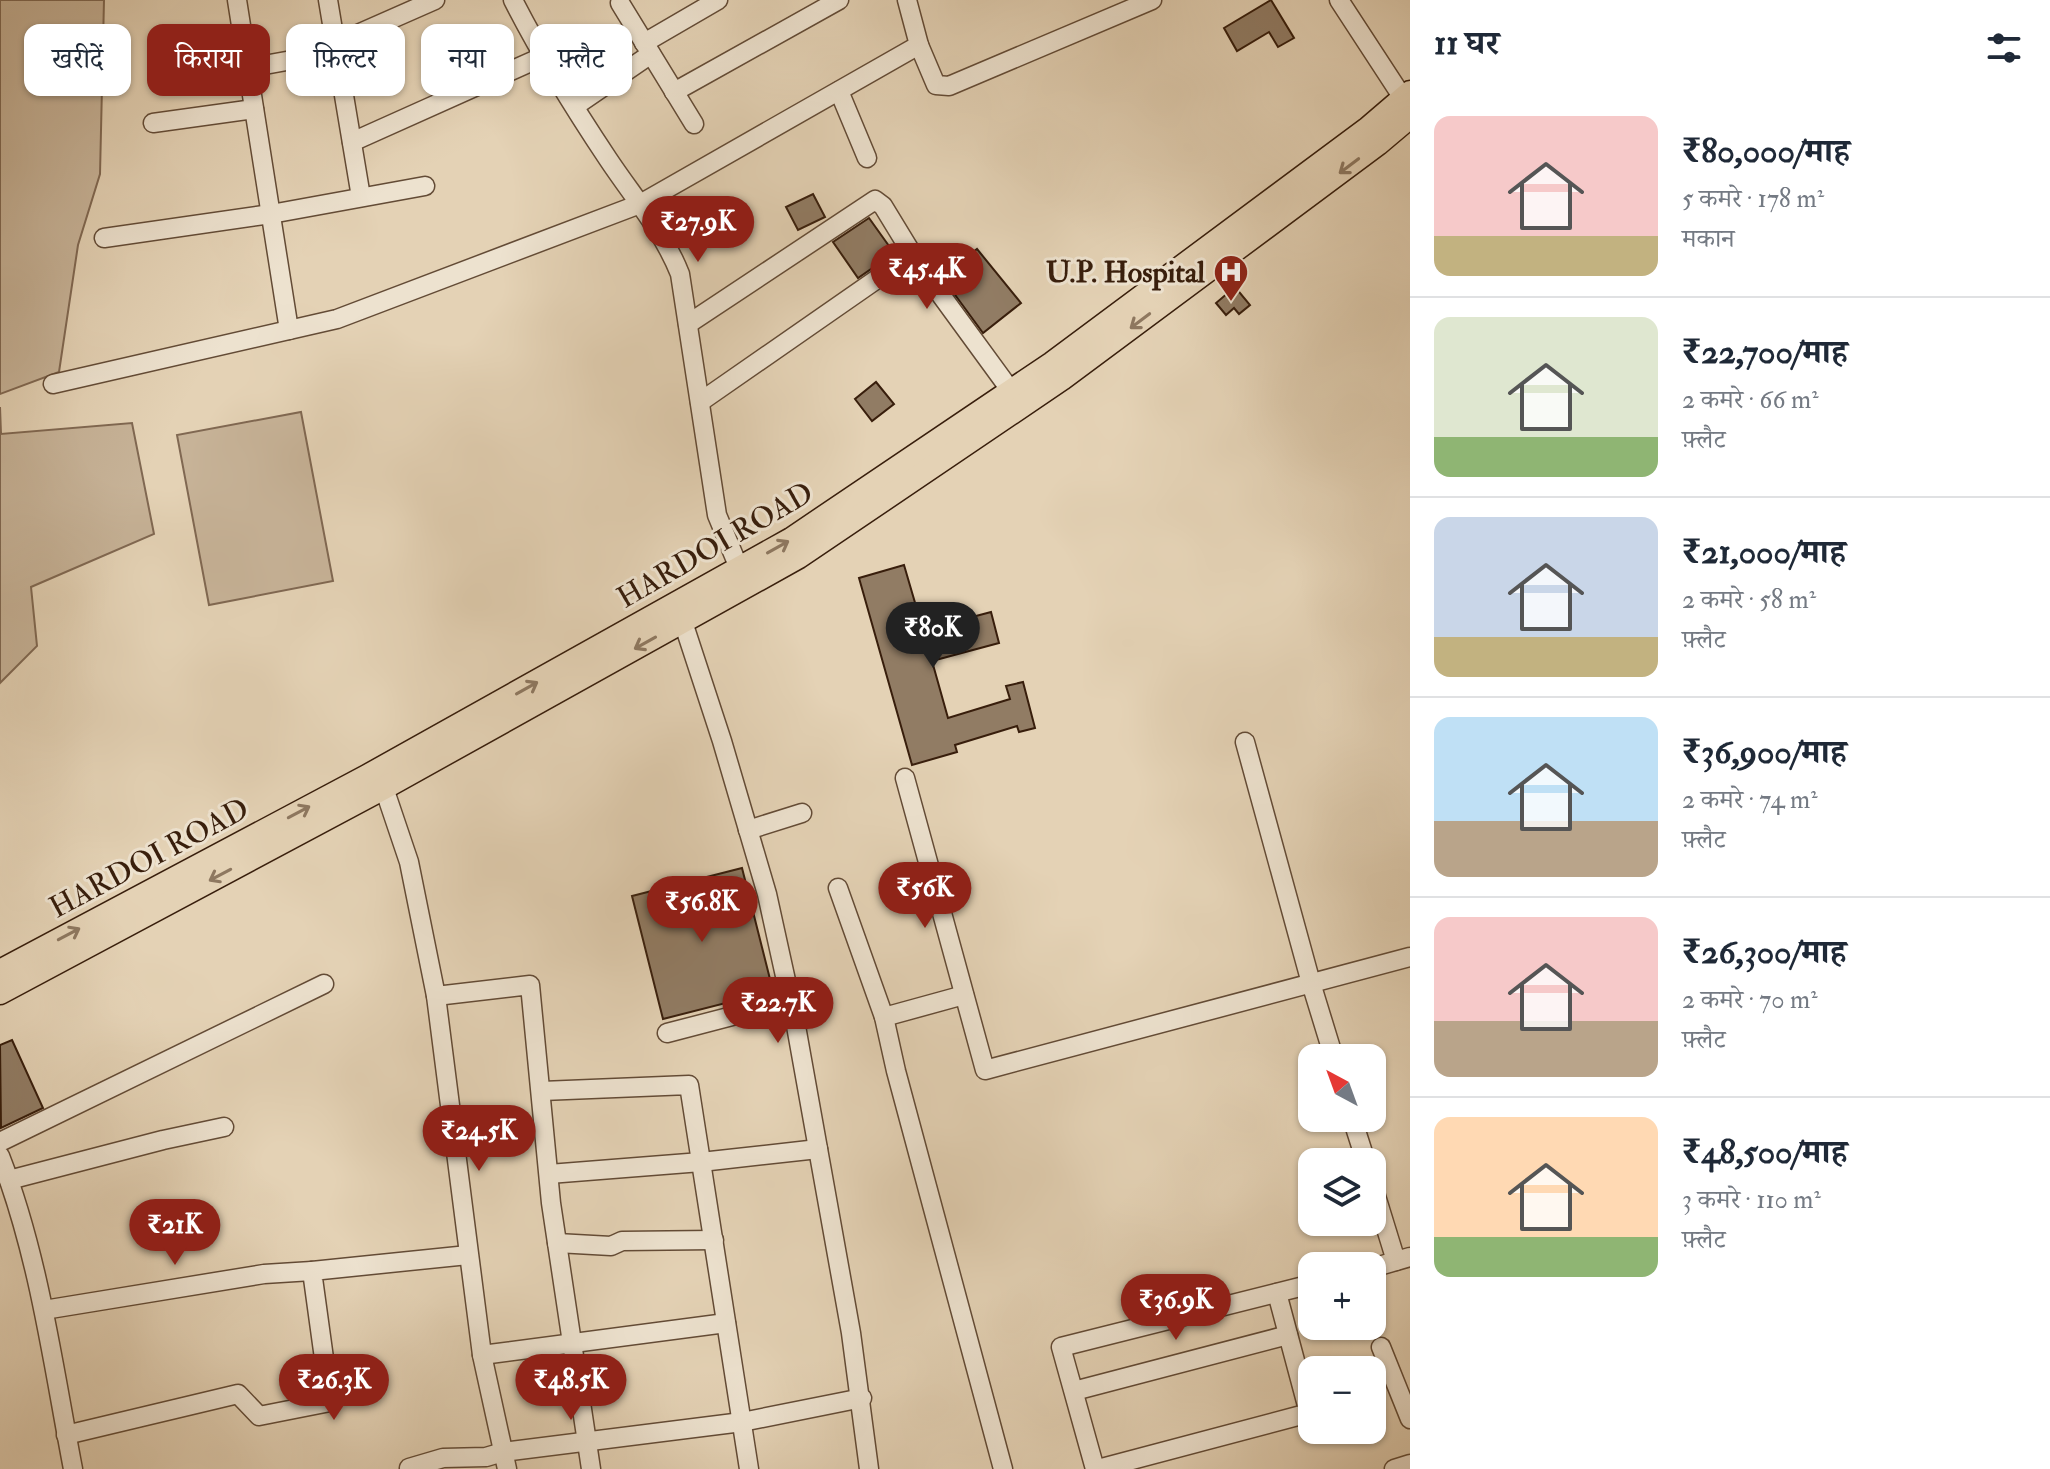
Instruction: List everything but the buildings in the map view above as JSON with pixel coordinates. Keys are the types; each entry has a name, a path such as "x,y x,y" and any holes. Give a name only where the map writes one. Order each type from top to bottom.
{"main road":[{"name":"HARDOI ROAD","path":"0,971 683,622 791,539 1011,391 1318,166 1408,111"},
{"name":"HARDOI ROAD","path":"0,993 384,788 412,762 743,577 799,557 1062,379 1378,144 1408,111"}],"street":[{"path":"237,0 241,24"},
{"path":"328,0 332,24"},
{"path":"386,24 435,0"},
{"path":"513,0 530,31"},
{"path":"575,106 648,48 718,0"},
{"path":"674,92 839,0"},
{"path":"909,0 919,45 936,85 949,86 1152,0"},
{"path":"1339,0 1408,111"},
{"path":"620,3 694,124"},
{"path":"53,384 337,319 640,204 919,45"},
{"path":"352,142 530,62"},
{"path":"839,91 867,158"},
{"path":"252,96 289,330"},
{"path":"344,96 361,197"},
{"path":"569,96 668,245 680,274 717,515 743,577"},
{"path":"153,123 254,109"},
{"path":"104,238 271,214 425,186"},
{"path":"688,324 875,200 883,206 913,254 1011,391"},
{"path":"700,402 913,254"},
{"path":"683,622 767,894 818,1149 862,1398 869,1469"},
{"path":"1245,742 1330,1044"},
{"path":"905,778 985,1070 1410,957"},
{"path":"384,788 409,862 436,996 482,1355 505,1461"},
{"path":"748,830 802,813"},
{"path":"838,888 884,1017 1003,1469"},
{"path":"0,1142 324,984"},
{"path":"436,996 530,985 557,1243 591,1469"},
{"path":"884,1017 964,995"},
{"path":"667,1033 790,1001"},
{"path":"542,1091 689,1085 749,1469"},
{"path":"9,1180 224,1127"},
{"path":"549,1174 818,1149"},
{"path":"0,1156 44,1310 73,1469"},
{"path":"1386,1217 1403,1259"},
{"path":"557,1243 611,1246 622,1241 714,1240"},
{"path":"44,1310 264,1274 468,1255"},
{"path":"66,1435 238,1394 259,1416 330,1402 312,1271"},
{"path":"1277,1293 1309,1413 1096,1469 1061,1347 1298,1288"},
{"path":"482,1355 726,1323"},
{"path":"1074,1391 1288,1335"},
{"path":"1381,1347 1410,1419"},
{"path":"409,1468 443,1458 486,1457 505,1461 587,1441 742,1422 862,1398"},
{"path":"1394,1469 1410,1464"}],"shaded area":[{"path":"0,0 104,0 103,24 24,24 24,96 102,96 100,174 78,245 59,372 0,394"},
{"path":"0,407 1,434 132,423 154,534 31,587 37,646 0,683"},
{"path":"301,412 333,581 209,605 177,435"}],"place":[{"name":"U.P. Hospital","path":"1231,303"}]}
